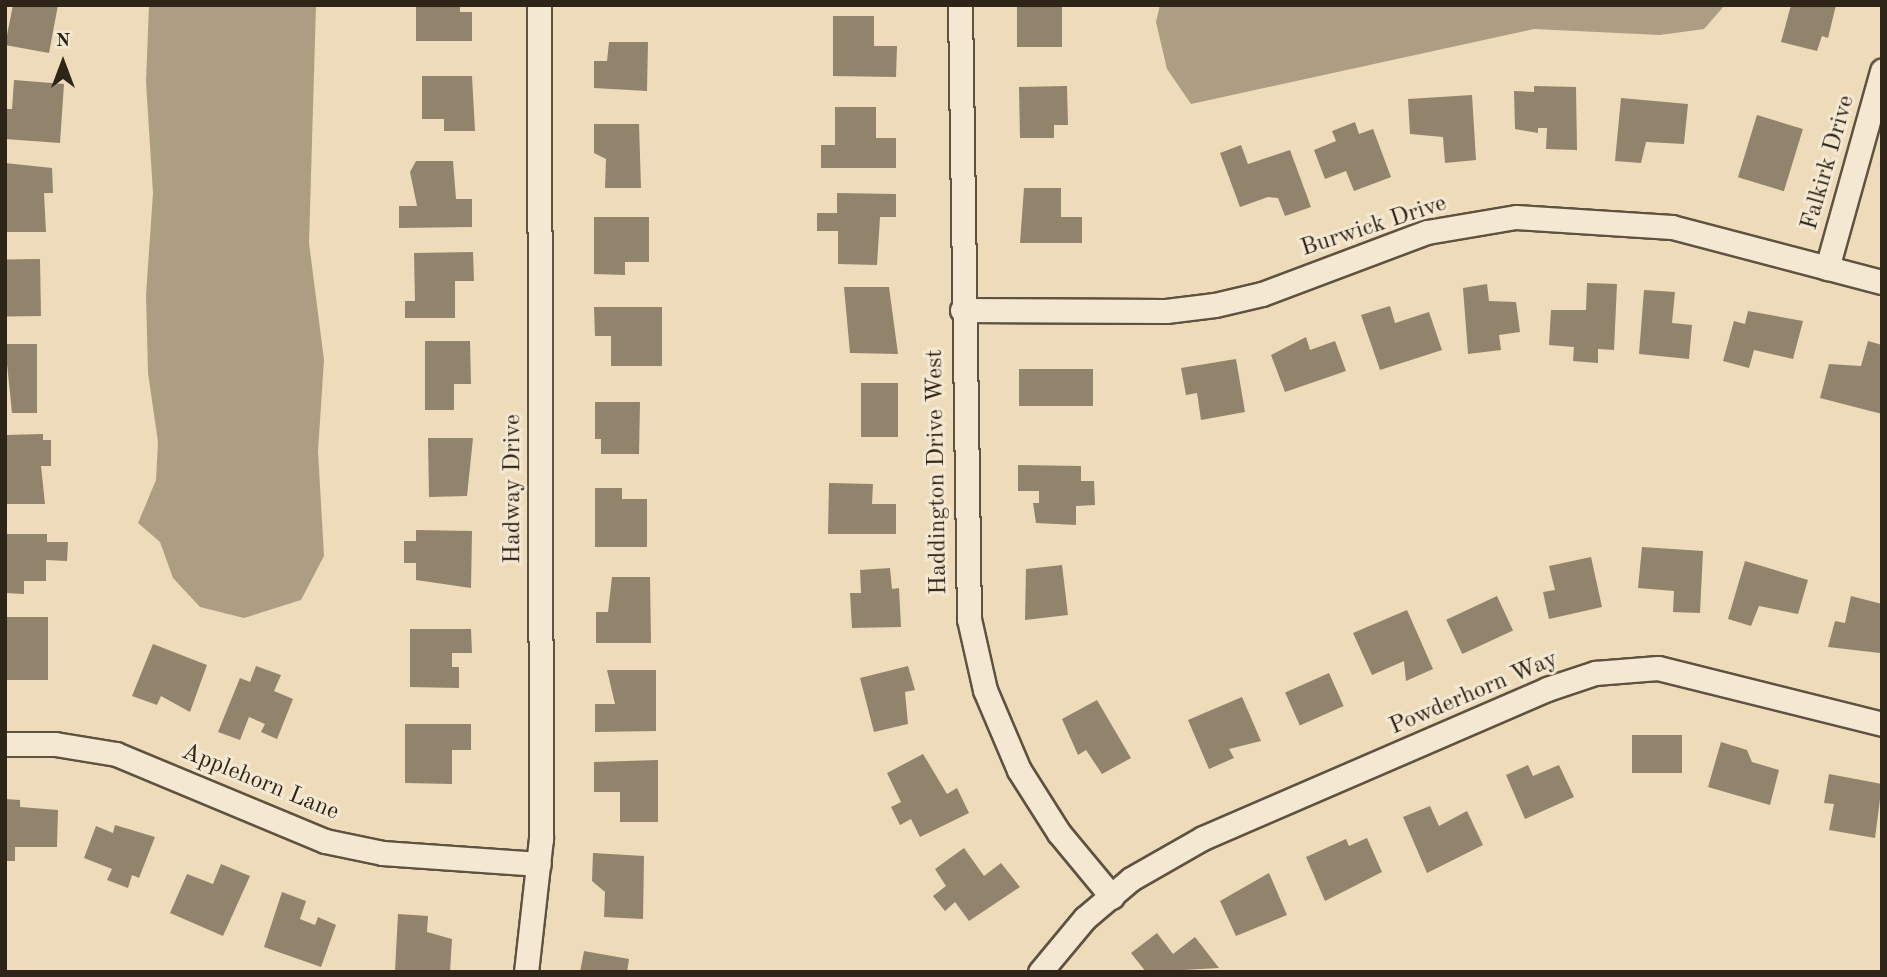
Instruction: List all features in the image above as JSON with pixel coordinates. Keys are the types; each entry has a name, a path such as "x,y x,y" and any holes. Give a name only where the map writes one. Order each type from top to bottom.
{"street":[{"name":"Hadway Drive","path":"526,972 539,864 539,5"},
{"name":"Haddington Drive West","path":"960,5 964,583 978,668 1019,770 1059,833 1112,897"},
{"name":"Falkirk Drive","path":"1827,268 1882,71"},
{"name":"Burwick Drive","path":"962,310 1166,311 1215,305 1262,294 1427,232 1516,217 1672,227 1882,282"},
{"name":"Powderhorn Way","path":"1040,972 1085,918 1132,879 1203,838 1547,689 1595,673 1658,668 1695,674 1882,724"},
{"name":"Applehorn Lane","path":"5,744 55,744 116,754 337,843 383,853 539,864"}],"shaded area":[{"path":"149,5 316,5 309,243 324,360 318,451 324,556 301,600 244,618 200,607 173,578 160,542 138,523 156,480 158,442 148,373 146,295 153,193 146,82"},
{"path":"1160,5 1725,5 1704,29 1660,35 1534,29 1191,104 1167,69 1156,22"}],"building":[{"path":"13,5 58,5 49,53 5,45"},
{"path":"416,5 460,5 460,12 472,12 472,41 416,41"},
{"path":"1017,5 1062,5 1062,47 1017,47"},
{"path":"1791,5 1836,5 1828,38 1822,36 1817,51 1781,42"},
{"path":"833,16 874,16 874,46 897,46 896,77 833,76"},
{"path":"609,42 648,42 647,91 594,88 594,61 607,61"},
{"path":"422,76 472,76 475,131 444,131 444,119 422,119"},
{"path":"14,80 64,84 60,143 5,139 5,109 12,109"},
{"path":"1067,86 1068,125 1054,125 1054,138 1020,138 1019,87"},
{"path":"1534,86 1576,87 1577,150 1546,149 1547,128 1538,128 1538,133 1515,129 1514,91 1534,92"},
{"path":"1472,95 1476,160 1445,163 1443,137 1410,134 1408,99"},
{"path":"1621,98 1688,104 1684,144 1646,142 1641,163 1615,161"},
{"path":"835,107 876,107 876,138 896,138 896,168 821,168 821,145 835,145"},
{"path":"1757,115 1803,129 1784,191 1738,177"},
{"path":"1355,122 1359,134 1373,129 1391,177 1354,191 1346,171 1325,179 1314,150 1336,141 1332,131"},
{"path":"594,124 639,124 641,188 605,188 606,159 594,153"},
{"path":"1241,145 1248,164 1290,150 1311,207 1285,216 1278,198 1268,197 1240,207 1220,153"},
{"path":"416,161 453,161 456,199 472,199 472,227 399,228 399,206 417,206 410,172"},
{"path":"5,163 52,168 53,193 44,193 46,232 5,232"},
{"path":"1024,188 1061,188 1061,217 1082,217 1082,243 1020,243"},
{"path":"837,193 896,194 896,217 880,217 877,265 838,264 838,231 817,231 817,213 837,213"},
{"path":"594,217 649,217 649,262 625,262 625,275 594,274"},
{"path":"473,252 474,281 455,281 455,318 405,318 405,301 415,301 414,253"},
{"path":"40,259 41,316 6,317 5,260"},
{"path":"1587,283 1617,284 1614,350 1598,349 1598,363 1573,361 1574,347 1549,345 1551,310 1586,310"},
{"path":"1487,284 1489,301 1516,302 1520,332 1499,335 1501,350 1468,354 1463,288"},
{"path":"844,287 889,287 898,354 850,353"},
{"path":"1644,290 1675,292 1672,323 1692,325 1689,359 1639,354"},
{"path":"1390,306 1395,323 1429,312 1442,350 1380,370 1361,315"},
{"path":"594,307 662,307 662,366 611,366 611,336 595,336"},
{"path":"1748,311 1803,321 1793,359 1754,350 1749,368 1723,361 1734,321 1745,324"},
{"path":"1306,337 1310,350 1335,341 1346,371 1285,392 1271,355"},
{"path":"425,341 470,341 471,384 454,384 454,410 425,410"},
{"path":"1868,341 1882,345 1882,414 1820,398 1829,364 1861,366"},
{"path":"5,344 37,344 37,413 12,413"},
{"path":"1236,359 1245,412 1201,420 1197,393 1186,395 1181,368"},
{"path":"1019,369 1093,369 1093,406 1019,406"},
{"path":"861,383 898,383 898,437 861,437"},
{"path":"595,402 640,402 639,454 601,454 601,439 595,439"},
{"path":"43,434 43,440 51,440 51,466 41,466 45,504 5,504 5,435"},
{"path":"428,438 473,438 467,496 429,497"},
{"path":"1018,465 1081,466 1081,481 1094,481 1095,505 1076,506 1076,525 1036,523 1033,503 1039,503 1039,491 1018,491"},
{"path":"829,483 873,484 872,504 896,504 896,534 828,534"},
{"path":"595,488 622,488 622,499 647,499 647,547 595,547"},
{"path":"416,530 472,531 471,588 416,580 416,563 404,563 404,541 416,541"},
{"path":"5,534 47,534 47,542 68,542 67,561 46,560 46,581 24,581 24,594 5,593"},
{"path":"1642,547 1703,551 1700,613 1673,612 1674,591 1638,588"},
{"path":"1591,557 1602,607 1549,619 1543,592 1555,590 1549,566"},
{"path":"1745,561 1808,580 1798,614 1759,606 1751,626 1728,619"},
{"path":"1062,565 1068,615 1025,620 1026,569"},
{"path":"890,568 892,589 899,588 901,627 852,628 850,593 861,593 860,570"},
{"path":"612,577 650,577 651,643 596,643 596,612 608,612"},
{"path":"1497,596 1513,630 1462,654 1446,620"},
{"path":"1851,596 1882,604 1880,653 1828,647 1835,621 1845,623"},
{"path":"1407,610 1433,669 1406,681 1404,661 1372,675 1353,633"},
{"path":"5,617 48,617 48,680 5,680"},
{"path":"410,629 471,629 472,653 452,653 452,667 459,667 459,688 410,687"},
{"path":"153,644 207,665 190,712 161,696 157,705 132,696"},
{"path":"256,666 281,675 274,691 293,699 277,739 261,732 265,724 249,717 240,740 218,732 240,678 250,682"},
{"path":"908,666 915,690 905,692 908,724 874,732 860,678"},
{"path":"607,670 656,670 656,731 595,732 595,704 615,704"},
{"path":"1329,673 1344,706 1300,725 1285,693"},
{"path":"1242,697 1261,741 1229,749 1234,758 1209,769 1188,720"},
{"path":"1097,700 1131,758 1102,774 1086,750 1078,755 1062,719"},
{"path":"405,724 471,724 471,750 452,750 452,784 405,783"},
{"path":"1632,735 1682,735 1682,773 1632,773"},
{"path":"1721,742 1747,750 1752,762 1779,770 1770,805 1708,787"},
{"path":"923,754 947,794 957,788 969,813 920,837 911,819 900,825 891,807 901,802 887,773"},
{"path":"658,760 658,822 620,822 620,792 594,792 594,762"},
{"path":"1528,765 1533,776 1559,765 1574,797 1525,819 1506,775"},
{"path":"1829,774 1882,784 1875,838 1829,830 1834,804 1824,803"},
{"path":"5,799 20,800 20,807 58,810 57,847 15,847 15,861 5,861"},
{"path":"1430,806 1439,826 1467,811 1483,845 1427,873 1403,817"},
{"path":"115,825 155,837 139,878 132,875 128,888 107,880 112,869 84,858 96,826 113,833"},
{"path":"1367,838 1382,872 1325,901 1306,857 1346,839 1349,846"},
{"path":"964,848 984,876 1001,863 1020,887 969,921 955,902 945,911 933,896 946,886 935,869"},
{"path":"593,853 644,856 643,919 604,917 605,892 592,881"},
{"path":"221,864 250,876 223,936 170,913 187,874 213,884"},
{"path":"1269,873 1287,915 1236,936 1220,901"},
{"path":"282,892 306,901 300,919 315,925 318,917 336,925 321,967 264,947"},
{"path":"398,914 428,916 427,932 452,939 450,972 395,971"},
{"path":"1157,933 1173,954 1195,937 1219,968 1146,972 1131,953"},
{"path":"584,951 629,959 627,972 580,972"}]}
